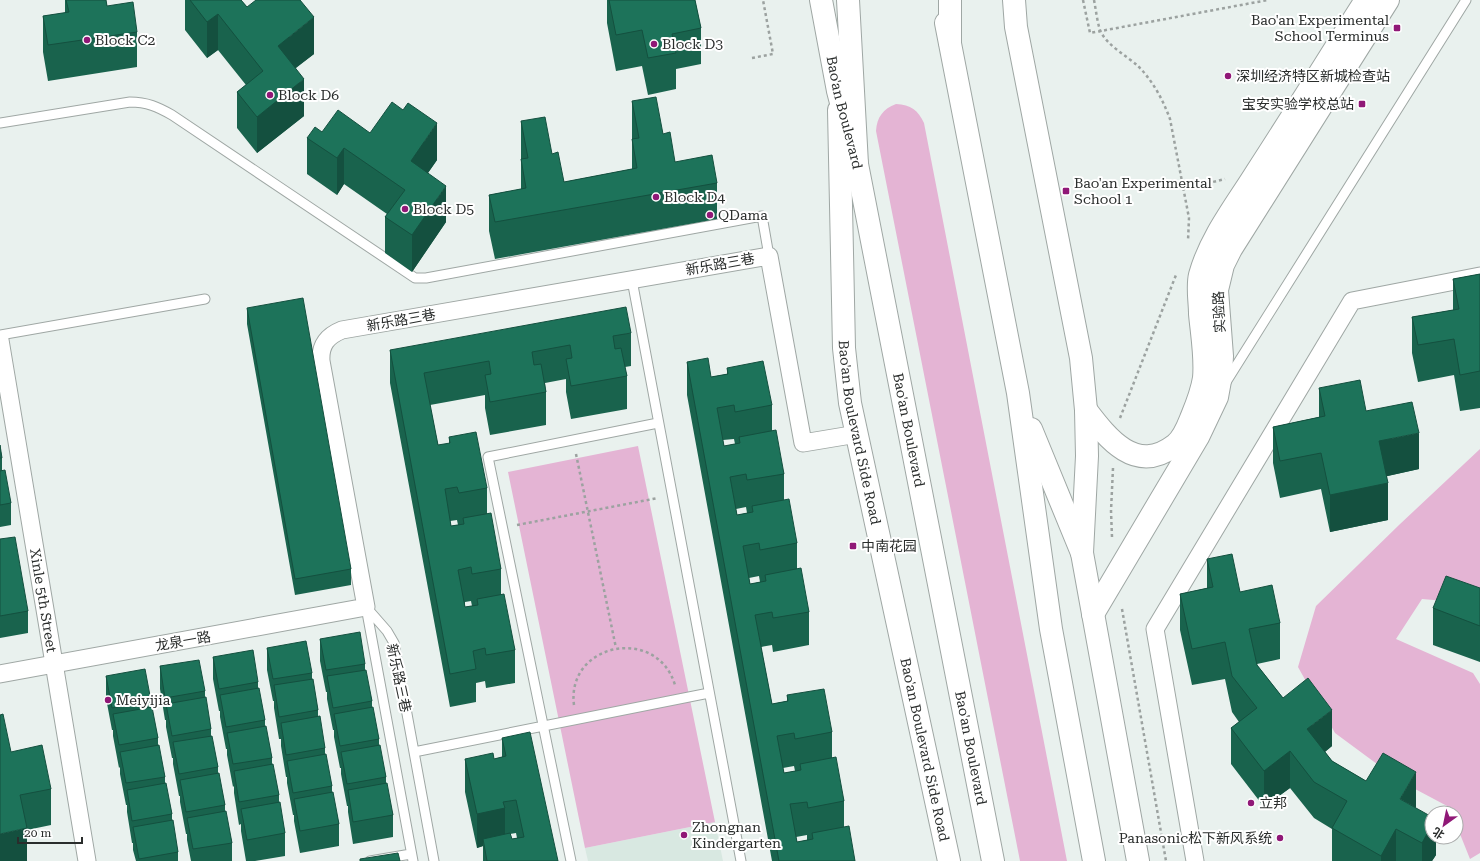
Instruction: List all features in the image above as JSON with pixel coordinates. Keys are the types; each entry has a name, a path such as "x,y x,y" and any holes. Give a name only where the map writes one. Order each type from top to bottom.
{"main road":[{"name":"Bao'an Boulevard","path":"820,0 838,91 857,164 993,861"},
{"path":"848,0 857,164"},
{"path":"941,0 1018,393 1051,629 1094,861"},
{"path":"950,0 950,42"},
{"path":"1014,0 1016,26 1041,161 1077,337 1086,410 1087,456 1082,553"},
{"name":"实验路","path":"1086,410 1103,432 1115,444 1124,450 1135,454 1156,454 1171,447 1183,436 1196,407 1204,380 1199,288 1204,261 1237,205 1366,0"},
{"name":"实验路","path":"1093,614 1198,437 1217,397 1221,375 1222,356 1217,290 1223,265 1388,0"},
{"name":"Bao'an Boulevard Side Road","path":"838,91 844,348 850,403 949,861"},
{"path":"1018,393 1030,427 1082,553 1138,861"}],"street":[{"name":"新乐路三巷","path":"366,607 321,361 323,345 327,338 342,330 770,256 803,443 857,434"},
{"path":"1195,861 1155,629 1352,301 1480,276"},
{"name":"Xinle 5th Street","path":"0,340 88,861"},
{"name":"龙泉一路","path":"0,674 366,607"}],"lane":[{"path":"1217,397 1466,0"},
{"path":"0,123 130,102 144,102 156,106 172,114 415,278 433,277 762,216 770,256"},
{"path":"632,280 740,861"},
{"path":"0,335 205,299"},
{"path":"571,861 488,457 658,423"},
{"path":"366,607 412,857 370,861"},
{"name":"新乐路三巷","path":"366,607 393,640 434,861"},
{"path":"414,752 709,693"}],"path":[{"path":"752,58 773,54 763,0"},
{"path":"1083,0 1090,33 1268,0"},
{"path":"1094,0 1100,31 1107,40 1138,67 1160,95 1170,119 1189,218 1188,244"},
{"path":"1184,189 1229,178"},
{"path":"1113,539 1111,511 1115,444 1121,413 1178,271"},
{"path":"573,441 616,648"},
{"path":"503,528 672,495"},
{"path":"1122,608 1166,861"},
{"path":"578,720 575,714 573,697 576,680 586,665 599,654 616,648 633,648 649,653 663,663 673,677 678,694 677,699"}],"shaded area":[{"path":"896,104 913,109 924,123 1067,861 1020,861 876,131 879,118 884,111"},
{"path":"638,446 715,822 585,848 508,472"},
{"path":"1480,449 1480,604 1422,599 1396,639 1473,673 1480,684 1480,853 1470,859 1464,844 1464,805 1445,805 1400,781 1335,733 1298,667 1316,606"},
{"name":"Zhongnan Kindergarten","path":"715,822 723,861 588,861 585,848"}],"building":[{"path":"66,0 106,0 107,6 133,2 137,32 48,45 43,16 69,12"},
{"path":"190,0 241,0 247,7 256,0 300,0 314,17 278,46 304,79 257,117 237,92 263,71 218,14 207,22"},
{"path":"609,0 695,0 701,28 672,34 676,53 648,58 642,30 616,35"},
{"path":"656,97 663,134 670,132 675,162 712,155 717,183 495,222 489,195 526,188 521,159 528,158 521,121 545,117 552,154 558,152 564,182 637,168 632,139 639,138 632,101"},
{"path":"392,102 403,110 408,103 437,123 411,161 446,186 412,235 385,217 405,190 344,148 337,158 307,138 315,127 322,132 338,110 370,133"},
{"path":"1480,274 1480,371 1460,375 1454,339 1418,345 1412,317 1459,309 1453,279"},
{"path":"303,298 351,569 295,579 247,308"},
{"path":"626,307 631,333 613,336 615,349 621,348 627,376 571,386 566,359 572,358 570,345 532,352 534,365 541,364 546,392 490,402 485,375 491,374 489,361 424,373 438,445 450,443 449,437 476,432 487,488 459,493 457,487 445,489 451,526 464,524 463,518 491,513 501,569 472,574 471,567 458,570 465,607 478,605 477,599 504,594 515,650 486,655 485,648 473,651 476,669 450,674 390,350"},
{"path":"708,358 711,377 728,374 727,368 763,361 772,405 735,412 734,405 717,408 724,446 740,443 739,437 776,430 784,474 747,480 746,474 730,477 737,515 753,512 752,506 789,499 797,543 760,550 759,543 743,546 750,584 766,581 765,575 801,568 809,612 773,618 772,612 755,615 772,704 788,701 787,695 824,689 832,732 795,739 794,733 777,736 784,773 801,770 800,764 836,757 844,801 808,808 807,802 790,804 797,842 813,839 812,833 849,826 855,861 779,861 687,362"},
{"path":"1360,380 1366,411 1412,402 1419,433 1379,441 1388,483 1330,495 1321,453 1280,461 1273,427 1325,416 1319,388"},
{"path":"0,445 2,458 0,458"},
{"path":"5,470 11,503 0,505 0,471"},
{"path":"15,537 28,611 0,616 0,539"},
{"path":"1232,554 1240,592 1272,585 1280,623 1249,629 1257,665 1283,698 1308,678 1332,710 1307,729 1332,761 1366,781 1383,753 1416,772 1400,799 1424,812 1424,839 1422,843 1396,829 1381,856 1332,828 1347,801 1314,782 1290,751 1264,771 1231,728 1257,708 1232,676 1225,642 1192,649 1180,594 1213,587 1207,559"},
{"path":"1446,576 1480,588 1480,626 1433,608"},
{"path":"360,632 365,664 326,670 320,639"},
{"path":"306,641 312,673 273,679 267,648"},
{"path":"253,650 258,682 219,689 213,657"},
{"path":"199,660 205,691 165,698 160,666"},
{"path":"145,669 151,701 112,708 106,676"},
{"path":"366,670 372,701 333,708 327,676"},
{"path":"313,679 318,710 279,717 274,685"},
{"path":"259,688 265,720 226,727 220,695"},
{"path":"206,697 211,729 172,736 166,704"},
{"path":"152,707 158,738 119,745 113,714"},
{"path":"373,707 379,739 340,746 334,714"},
{"path":"3,714 11,752 42,745 51,789 20,795 27,828 0,834 0,715"},
{"path":"320,716 325,748 286,755 281,723"},
{"path":"266,726 272,758 233,764 227,733"},
{"path":"530,732 558,861 487,861 483,839 510,833 512,839 524,837 516,800 503,802 505,808 477,814 465,759 493,753 494,759 506,756 502,738"},
{"path":"212,736 218,767 179,774 173,742"},
{"path":"159,745 165,777 126,783 120,752"},
{"path":"380,745 386,777 347,784 341,752"},
{"path":"326,754 332,786 293,793 287,761"},
{"path":"273,764 279,795 239,802 234,771"},
{"path":"219,773 225,805 186,812 180,780"},
{"path":"166,783 172,814 132,821 127,790"},
{"path":"387,783 393,815 353,822 348,790"},
{"path":"333,792 339,824 300,831 294,799"},
{"path":"280,802 285,833 247,840 241,809"},
{"path":"226,811 232,843 193,849 187,818"},
{"path":"173,820 178,852 139,859 133,827"},
{"path":"398,853 400,861 360,861 360,859"}],"place":[{"name":"Bao'an Experimental School Terminus","path":"1397,28"},
{"name":"Block C2","path":"87,40"},
{"name":"Block D3","path":"654,44"},
{"name":"深圳经济特区新城检查站","path":"1228,76"},
{"name":"Block D6","path":"270,95"},
{"name":"宝安实验学校总站","path":"1362,104"},
{"name":"Bao'an Experimental School 1","path":"1066,191"},
{"name":"Block D4","path":"656,197"},
{"name":"Block D5","path":"405,209"},
{"name":"QDama","path":"710,215"},
{"name":"中南花园","path":"853,546"},
{"name":"Meiyijia","path":"108,700"},
{"name":"立邦","path":"1251,803"},
{"name":"Zhongnan Kindergarten","path":"684,835"},
{"name":"Panasonic松下新风系统","path":"1280,838"}]}
